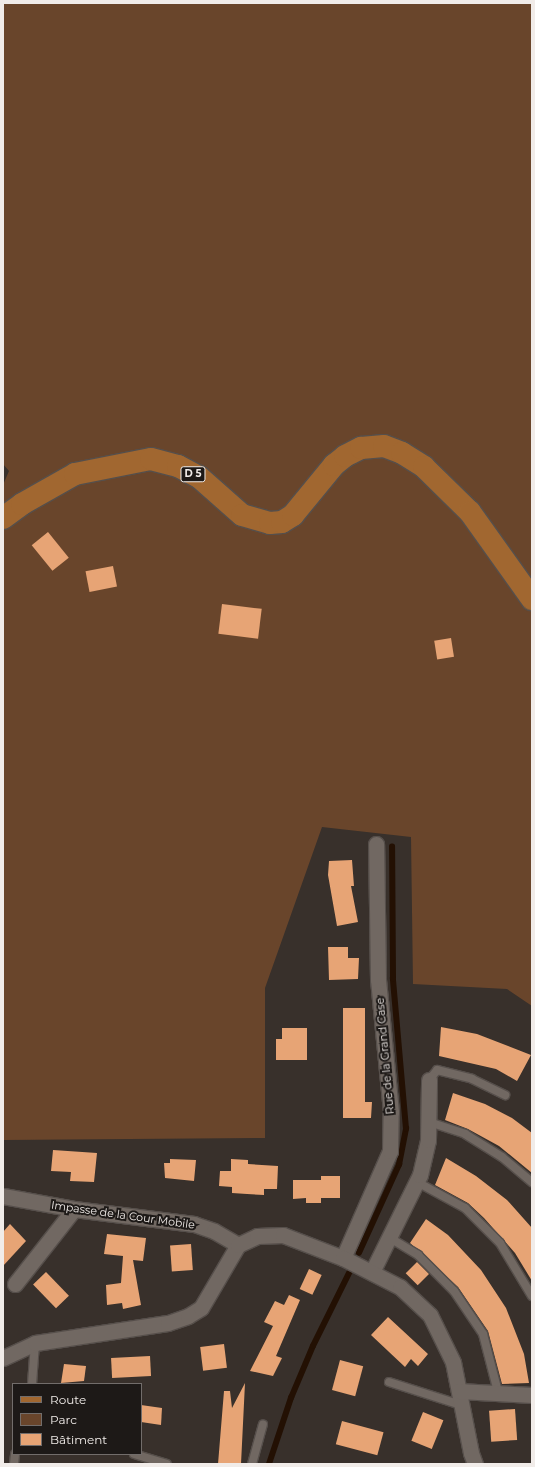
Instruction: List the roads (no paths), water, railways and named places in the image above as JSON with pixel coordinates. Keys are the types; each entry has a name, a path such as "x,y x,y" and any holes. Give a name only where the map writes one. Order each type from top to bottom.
{"main road":[{"name":"D 5","path":"3,518 22,504 75,474 151,460 178,466 199,477 242,515 270,523 282,522 293,515 334,465 345,456 361,448 384,446 402,453 424,467 470,512 532,599"}],"street":[{"name":"Rue de la Grand Case","path":"343,1258 390,1151 391,1112 378,980 376,844"},
{"path":"372,1272 417,1182 428,1140 429,1080"},
{"name":"Impasse de la Cour Mobile","path":"3,1196 74,1208 194,1224 214,1230 238,1245"},
{"path":"16,1284 74,1208"},
{"path":"3,1358 34,1343 168,1323 188,1316 201,1308 238,1245 256,1236 283,1235 343,1258 400,1287 430,1315 453,1362 475,1464"},
{"path":"460,1398 498,1392 532,1396"}],"lane":[{"path":"429,1080 437,1070 472,1079 505,1095"},
{"path":"429,1122 465,1134 502,1157 532,1182"},
{"path":"417,1182 465,1208 495,1238 529,1288 532,1296"},
{"path":"390,1238 418,1255 454,1290 483,1334 498,1392"},
{"path":"32,1383 34,1343"},
{"path":"389,1382 460,1398"},
{"path":"252,1464 263,1424"},
{"path":"137,1455 167,1464"}],"waterway":[{"path":"359,1253 399,1165 406,1129 393,979 392,847"},
{"path":"269,1464 291,1398 313,1346 349,1273"}]}
